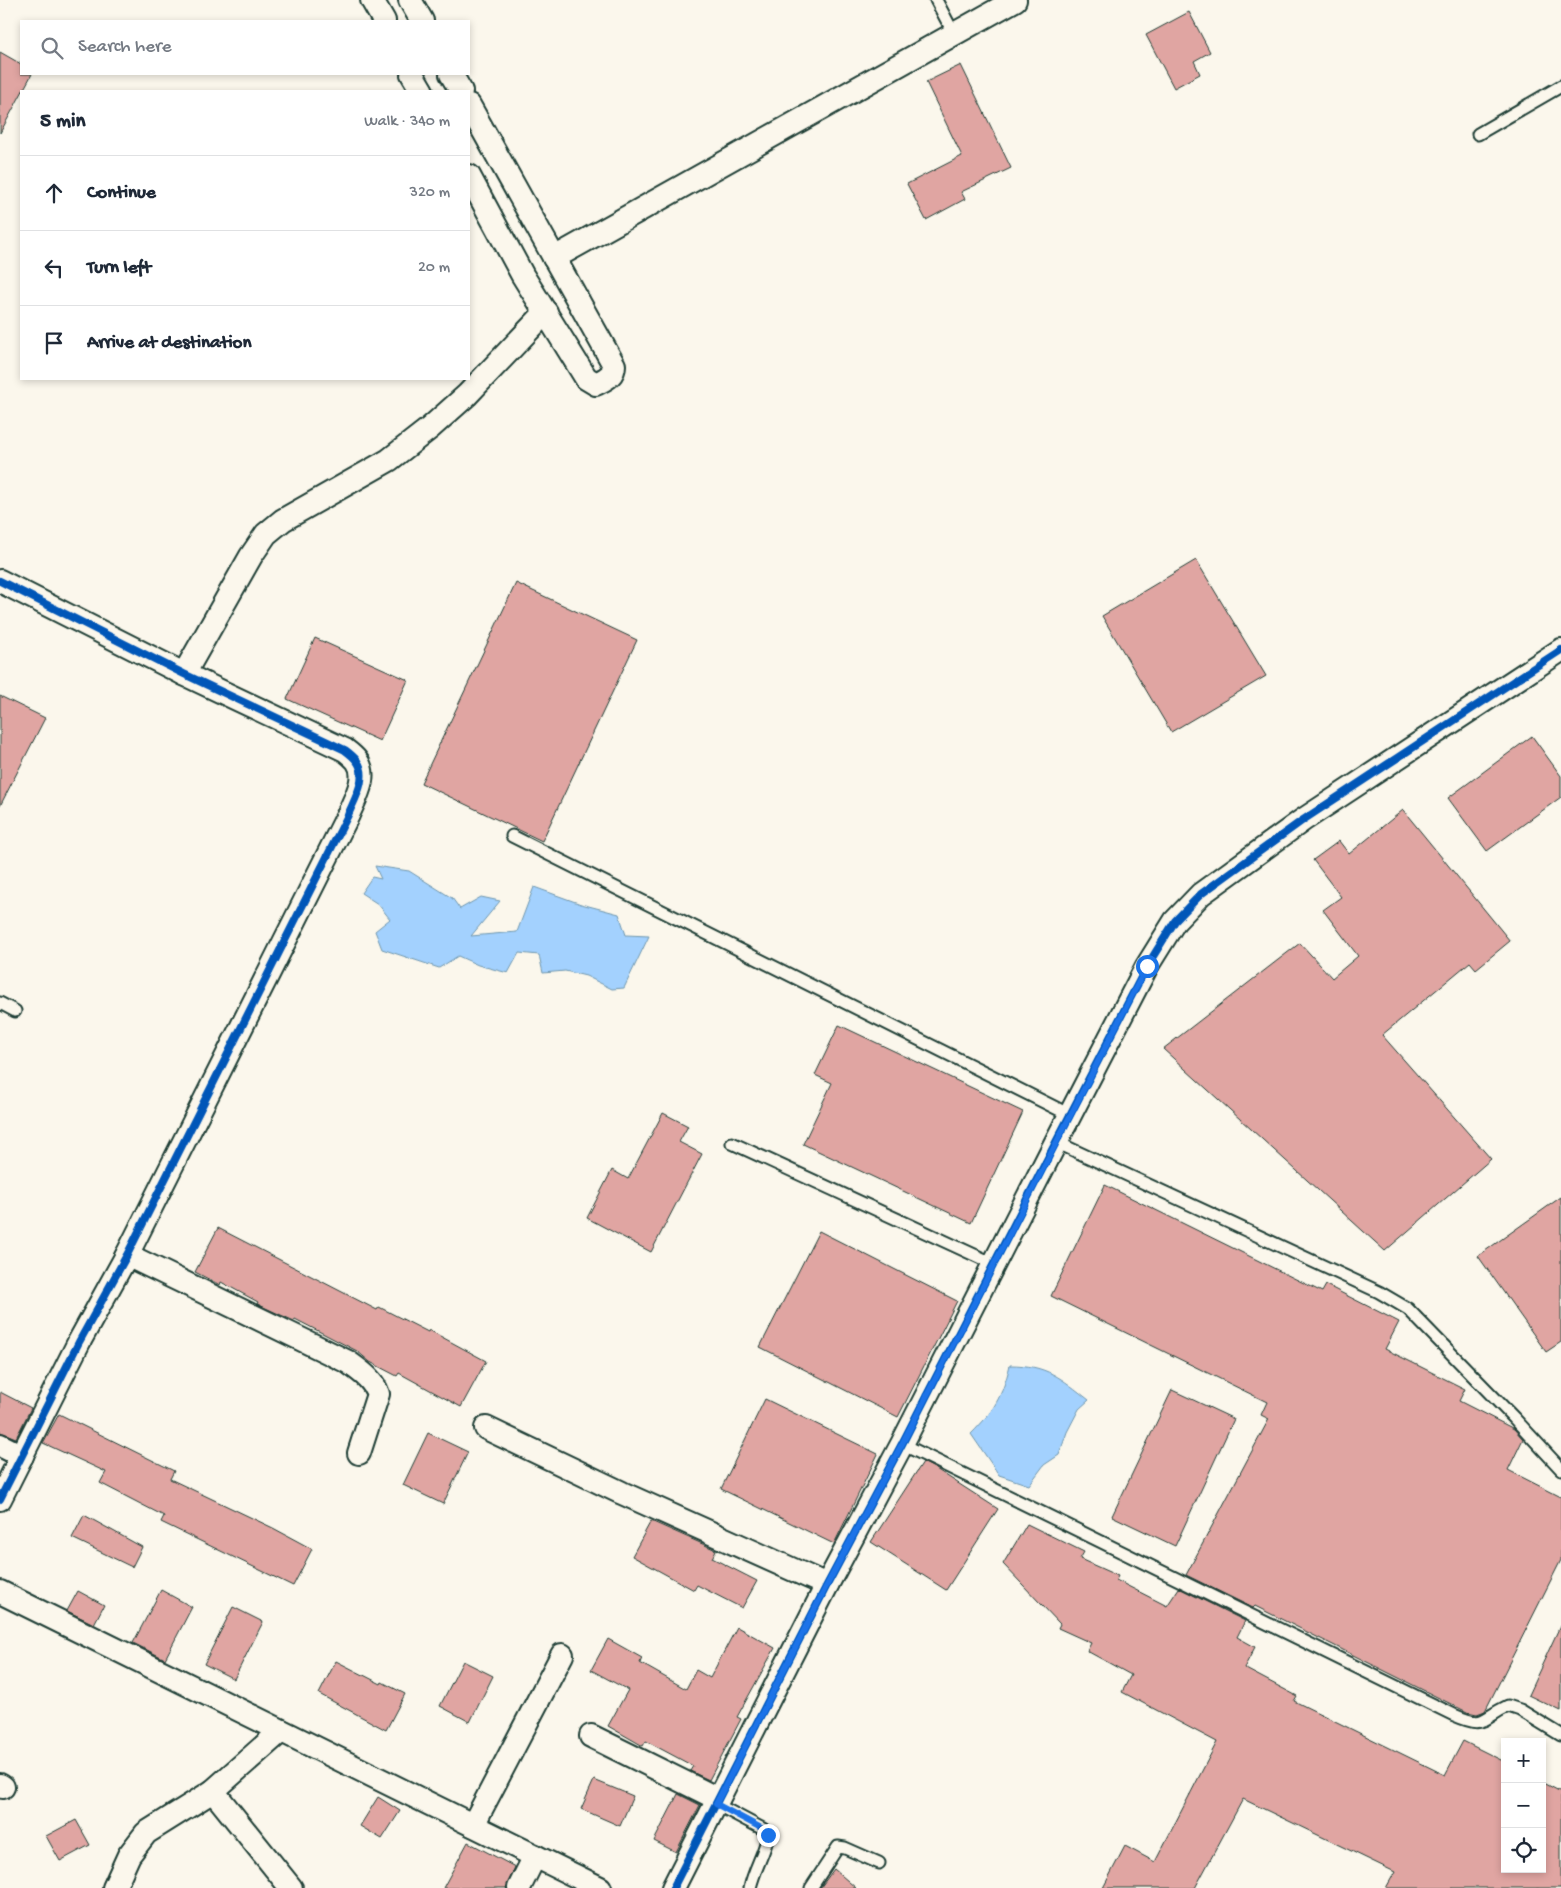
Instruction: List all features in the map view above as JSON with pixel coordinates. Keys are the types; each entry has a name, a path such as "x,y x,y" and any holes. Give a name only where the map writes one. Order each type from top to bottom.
{"street":[{"path":"372,0 383,20"},
{"path":"410,0 421,20"},
{"path":"554,258 1015,0"},
{"path":"413,75 421,90"},
{"path":"452,75 460,90"},
{"path":"470,107 614,365 614,371 611,375 596,384 586,378 523,276 470,178"},
{"path":"184,674 251,556 266,534 283,520 389,460 467,395 546,312"},
{"path":"0,580 184,674 345,750 357,760 362,770 361,784 348,815 128,1255 79,1342 0,1499"},
{"path":"673,1888 827,1585 902,1444 1147,966 1175,921 1201,894 1303,820 1561,650"},
{"path":"128,1255 348,1362 368,1378 376,1386 378,1394 359,1453"},
{"path":"486,1428 622,1493 827,1585"},
{"path":"0,1445 22,1456"},
{"path":"0,1592 600,1888"},
{"path":"473,1826 562,1655"},
{"path":"114,1888 129,1856 146,1833 213,1791 282,1732"},
{"path":"591,1736 717,1802"},
{"path":"213,1791 291,1888"},
{"path":"519,1888 535,1856"}],"lane":[{"path":"936,0 954,34"},
{"path":"1478,134 1561,86"},
{"path":"512,836 1070,1116"},
{"path":"0,1003 15,1011"},
{"path":"1056,1142 1379,1292 1408,1310 1561,1469"},
{"path":"732,1143 994,1264"},
{"path":"902,1444 1470,1722 1481,1723 1508,1706 1520,1710 1561,1734"},
{"path":"717,1802 763,1829 768,1835 753,1874 750,1888"},
{"path":"811,1888 838,1848 845,1848 879,1864"}],"water":[{"path":"375,866 409,871 452,898 460,909 481,897 500,901 471,936 517,932 534,887 581,904 619,914 626,935 649,936 624,988 612,989 586,976 565,971 543,973 539,955 519,953 508,973 478,965 458,956 439,968 382,949 375,931 390,919 378,904 361,893 372,877 381,879"},
{"path":"1010,1365 1034,1367 1044,1370 1070,1385 1089,1400 1079,1409 1067,1432 1059,1455 1044,1465 1029,1485 999,1475 971,1434 986,1418 996,1403 1004,1386"}],"building":[{"path":"1189,12 1210,52 1194,61 1200,74 1174,88 1146,35"},
{"path":"0,52 20,63 20,75 31,75 23,90 20,90 20,96 0,133"},
{"path":"961,65 1011,168 961,192 965,199 926,220 907,184 962,156 926,82"},
{"path":"1196,560 1266,676 1171,732 1102,616"},
{"path":"516,583 637,640 542,841 421,783"},
{"path":"315,638 408,680 380,741 287,699"},
{"path":"0,696 45,718 0,806"},
{"path":"1532,736 1561,776 1561,797 1487,851 1448,798"},
{"path":"1403,810 1510,941 1476,969 1470,962 1382,1035 1491,1159 1385,1251 1163,1049 1300,943 1332,978 1358,956 1323,910 1341,897 1313,860 1339,841 1349,854"},
{"path":"839,1025 1023,1112 971,1223 803,1144 832,1083 815,1075"},
{"path":"663,1113 688,1126 679,1142 702,1154 651,1252 587,1218 612,1170 628,1179"},
{"path":"1105,1185 1322,1292 1326,1285 1399,1322 1385,1349 1465,1389 1459,1401 1514,1429 1523,1439 1508,1470 1561,1497 1561,1560 1485,1711 1477,1714 1467,1712 1255,1606 1253,1608 1186,1575 1269,1419 1261,1415 1267,1402 1051,1296"},
{"path":"1561,1197 1561,1342 1546,1352 1478,1256"},
{"path":"218,1228 377,1310 379,1307 428,1332 429,1330 486,1361 461,1407 399,1373 397,1376 370,1362 357,1351 295,1319 294,1321 257,1304 258,1302 221,1282 220,1285 195,1272"},
{"path":"819,1231 957,1301 898,1417 760,1347"},
{"path":"1172,1390 1234,1419 1175,1546 1112,1516"},
{"path":"0,1392 31,1408 16,1438 0,1432"},
{"path":"765,1399 878,1454 834,1544 721,1489"},
{"path":"59,1414 174,1471 170,1479 273,1528 312,1549 293,1586 161,1522 164,1516 100,1483 106,1472 43,1443"},
{"path":"428,1433 468,1452 443,1504 403,1485"},
{"path":"923,1462 998,1509 946,1590 871,1542"},
{"path":"84,1515 142,1547 132,1567 72,1538"},
{"path":"651,1521 716,1550 712,1558 757,1581 742,1608 697,1585 694,1590 632,1556"},
{"path":"1027,1524 1084,1552 1080,1559 1118,1576 1116,1580 1167,1606 1179,1588 1245,1621 1237,1637 1255,1647 1244,1668 1297,1696 1294,1701 1445,1775 1463,1741 1501,1760 1501,1873 1546,1873 1546,1784 1561,1792 1561,1888 1386,1888 1395,1872 1243,1799 1195,1888 1103,1888 1125,1846 1155,1862 1217,1742 1122,1692 1131,1675 1087,1651 1091,1643 1058,1628 1060,1624 1003,1564"},
{"path":"161,1590 192,1607 165,1659 133,1643"},
{"path":"78,1591 104,1605 94,1624 67,1611"},
{"path":"233,1607 263,1622 234,1679 204,1664"},
{"path":"1561,1624 1561,1711 1528,1695"},
{"path":"737,1627 775,1648 737,1717 741,1719 709,1780 690,1771 693,1766 646,1741 643,1746 608,1726 628,1690 591,1670 608,1639 642,1658 640,1663 686,1689 696,1670 710,1678"},
{"path":"336,1661 405,1694 386,1730 319,1694"},
{"path":"463,1661 493,1676 470,1722 440,1706"},
{"path":"594,1780 633,1796 620,1826 581,1809"},
{"path":"678,1794 700,1805 676,1852 654,1841"},
{"path":"378,1797 400,1811 382,1839 360,1826"},
{"path":"76,1820 90,1845 60,1861 46,1836"},
{"path":"468,1842 515,1867 506,1888 443,1888"},
{"path":"834,1869 856,1888 820,1888"}],"cycle path":[{"path":"0,581 184,674 345,750 357,761 362,774 357,796 348,815 127,1255 79,1342 0,1499"},
{"path":"673,1888 827,1585 902,1444 1147,966 1175,921 1201,894 1303,820 1561,650"}],"route":[{"path":"768,1835 763,1829 716,1804 1147,966"}]}
